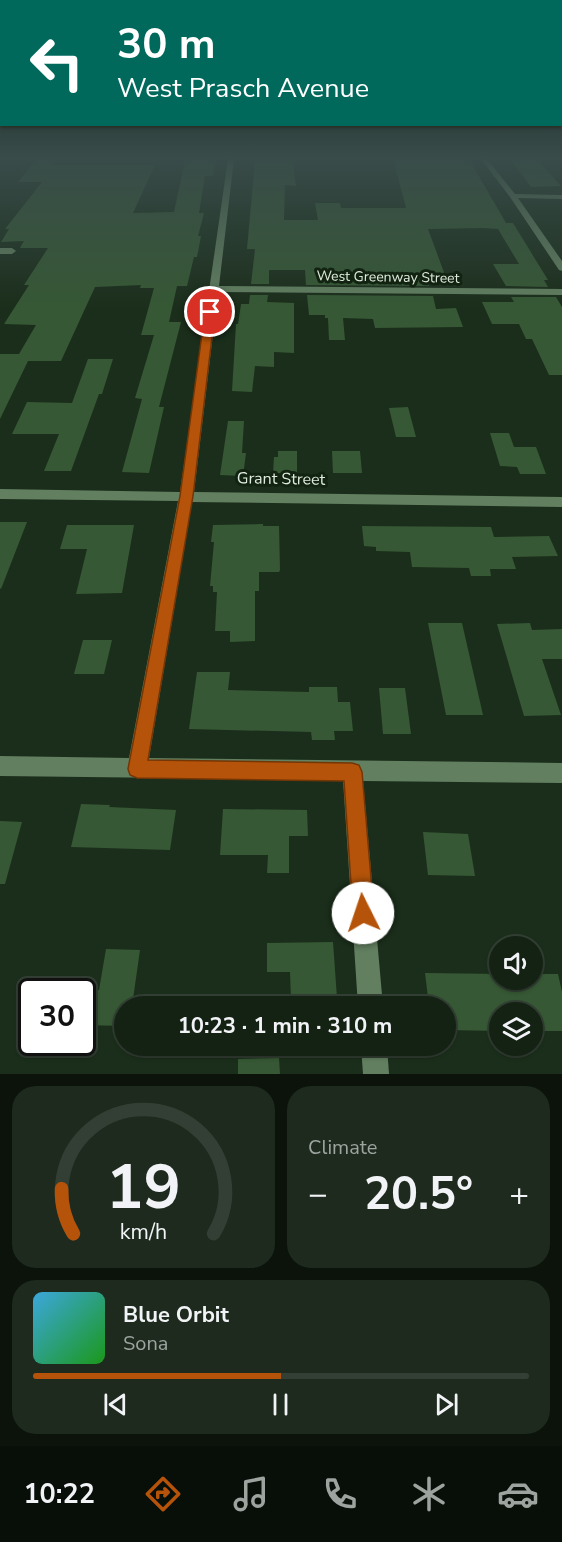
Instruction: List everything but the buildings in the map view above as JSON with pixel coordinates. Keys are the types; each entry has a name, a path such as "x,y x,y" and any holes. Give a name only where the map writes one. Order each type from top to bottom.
{"street":[{"path":"137,769 186,496 224,209"},
{"path":"522,209 562,268"},
{"path":"0,251 12,251"},
{"name":"West Greenway Street","path":"213,289 562,292"},
{"name":"Grant Street","path":"0,494 562,502"},
{"path":"0,766 562,773"},
{"path":"352,772 370,996"},
{"path":"375,1056 376,1074"}],"route":[{"path":"210,312 186,496 137,769 352,772 363,913"}]}
